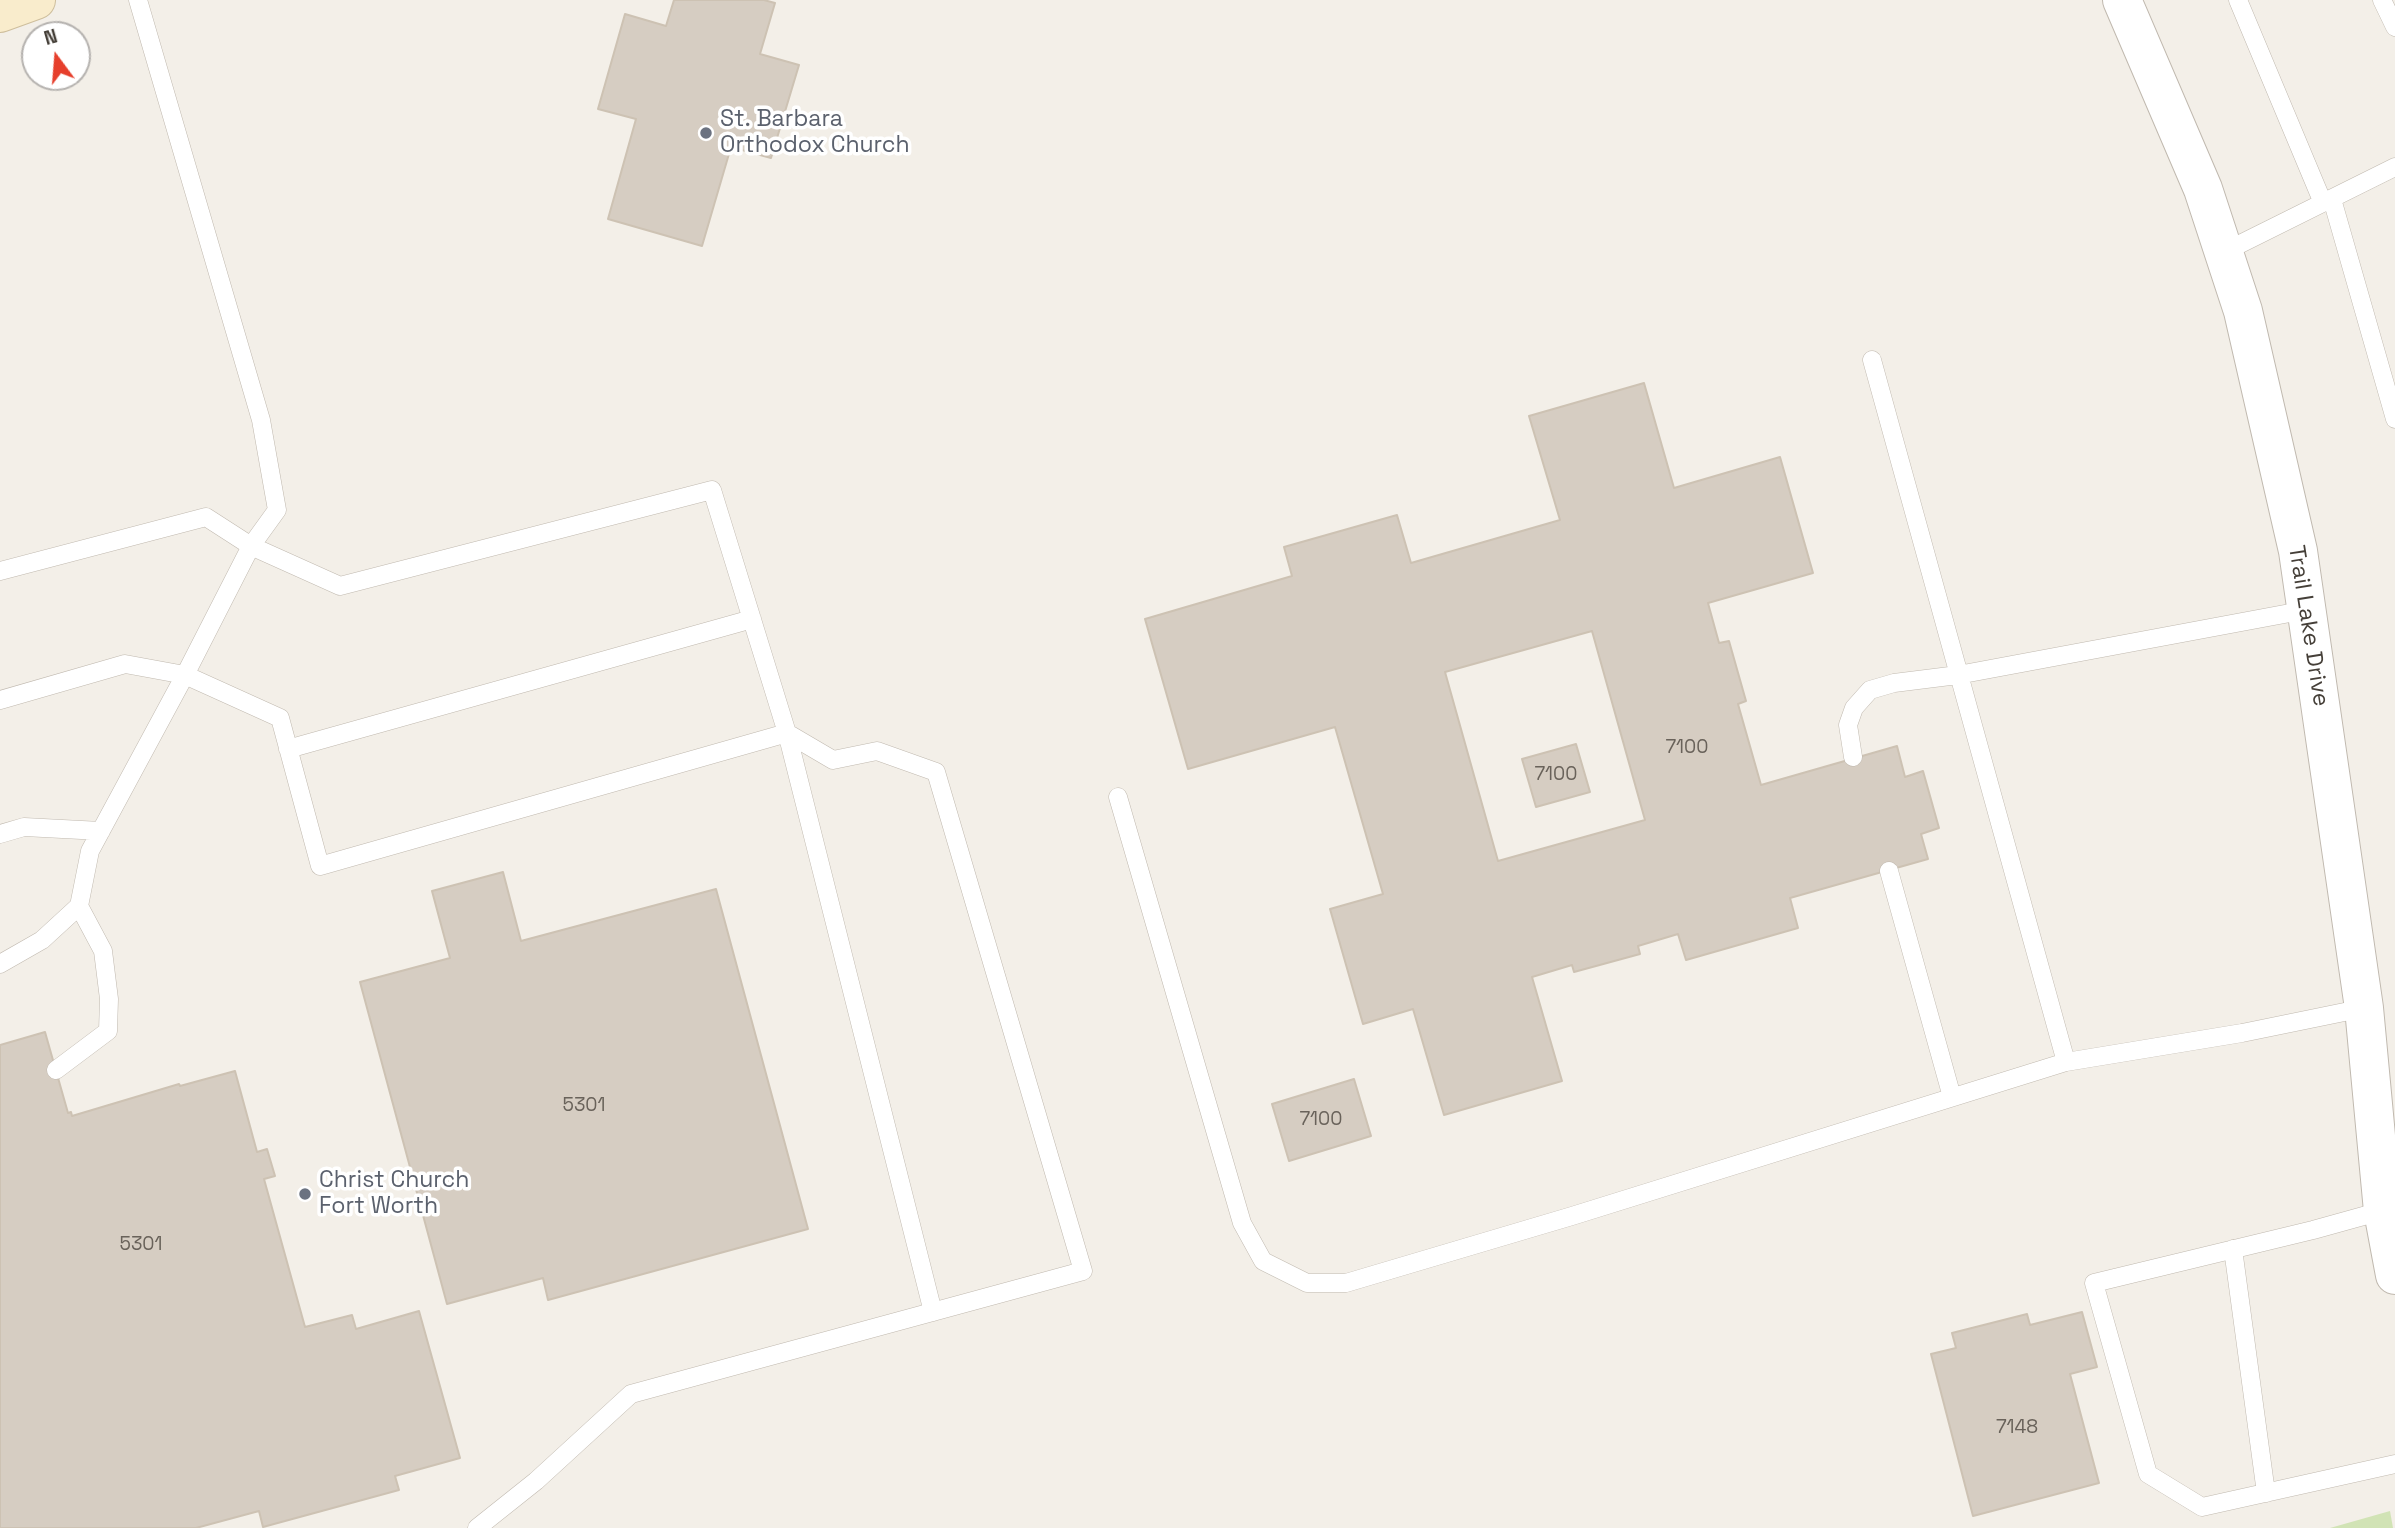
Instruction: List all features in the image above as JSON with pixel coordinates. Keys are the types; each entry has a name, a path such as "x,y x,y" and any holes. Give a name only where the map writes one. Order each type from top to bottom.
{"main road":[{"path":"0,13 36,0"}],"street":[{"name":"Trail Lake Drive","path":"2122,0 2203,189 2224,252 2249,337 2298,551 2364,1008 2395,1275"}],"lane":[{"path":"0,964 42,940 79,905 90,851 186,676 251,546 277,510 261,419 138,0"},
{"path":"2238,0 2328,201 2395,419"},
{"path":"2382,0 2395,27"},
{"path":"2224,252 2395,167"},
{"path":"1872,360 2066,1062"},
{"path":"0,571 206,517 251,546 340,586 712,491 787,733 933,1312"},
{"path":"1853,757 1848,725 1854,708 1870,690 1894,683 1958,675 2306,610"},
{"path":"288,748 752,620"},
{"path":"0,700 125,664 186,676 280,718 320,866 787,733 833,760 877,751 936,772 1083,1271 631,1394 536,1481 477,1528"},
{"path":"1118,797 1242,1223 1263,1261 1307,1283 1346,1283 1572,1216 2066,1062 2242,1033 2364,1008"},
{"path":"0,834 24,827 102,831"},
{"path":"1889,871 1952,1097"},
{"path":"56,1070 108,1031 109,999 103,951 79,905"},
{"path":"2389,1209 2094,1283 2148,1474 2202,1507 2395,1464"},
{"path":"2233,1249 2266,1493"}],"green space":[{"path":"2390,1511 2393,1528 2330,1528"}],"building":[{"name":"St. Barbara Orthodox Church","path":"674,0 764,0 775,3 760,54 799,65 771,158 731,147 702,246 608,219 636,119 598,109 625,14 666,26"},
{"path":"1644,383 1674,488 1780,457 1813,573 1708,603 1719,643 1729,641 1746,701 1738,704 1761,785 1897,746 1905,777 1923,771 1939,828 1921,834 1928,859 1790,898 1798,928 1686,960 1678,934 1638,946 1640,954 1574,972 1572,965 1532,977 1562,1081 1444,1115 1413,1009 1363,1024 1330,909 1383,894 1335,727 1188,769 1145,619 1292,576 1284,547 1397,515 1411,563 1560,520 1529,416","holes":["1592,631 1645,820 1498,861 1445,672"]},
{"path":"1576,744 1590,792 1536,807 1522,759"},
{"path":"503,872 521,941 716,889 808,1229 548,1300 543,1278 447,1304 360,982 450,958 432,891"},
{"path":"45,1032 68,1113 71,1112 72,1116 179,1084 180,1086 235,1071 257,1152 267,1149 275,1176 264,1179 305,1327 352,1315 356,1329 419,1311 460,1458 395,1476 399,1490 263,1527 259,1511 196,1528 0,1528 0,1045"},
{"path":"1354,1079 1371,1136 1289,1161 1272,1104"},
{"path":"2082,1312 2097,1367 2070,1374 2099,1483 1973,1516 1931,1354 1956,1348 1952,1333 2027,1314 2030,1325"}],"place":[{"name":"St. Barbara Orthodox Church","path":"706,133"},
{"name":"Christ Church Fort Worth","path":"305,1194"}]}
